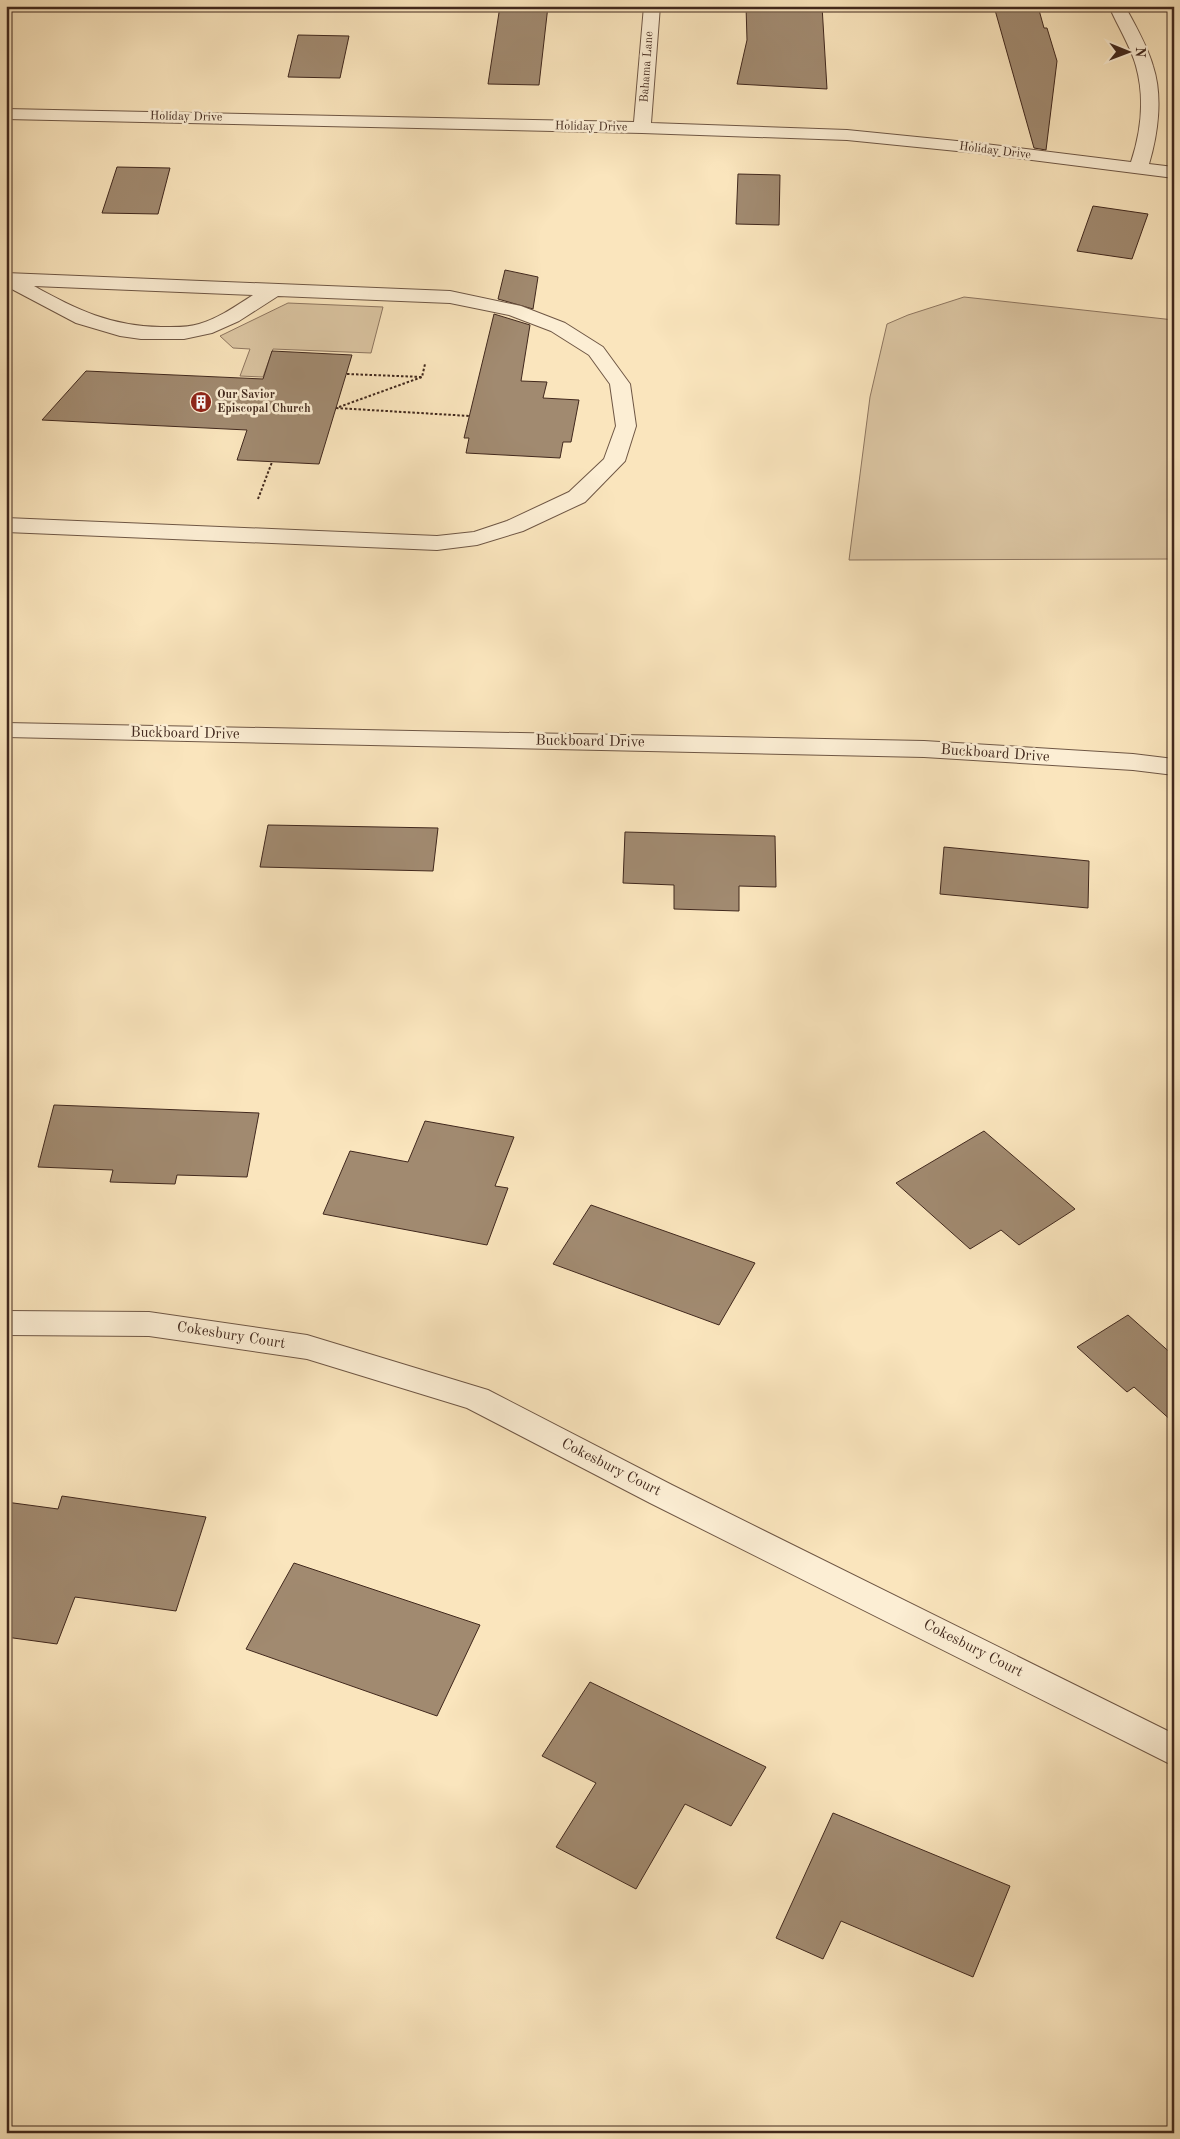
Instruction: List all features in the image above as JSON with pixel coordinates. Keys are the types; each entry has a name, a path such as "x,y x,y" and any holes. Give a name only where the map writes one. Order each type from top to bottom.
{"street":[{"name":"Bahama Lane","path":"642,128 652,6"},
{"path":"1117,6 1145,66 1150,107 1147,140 1138,169"},
{"name":"Holiday Drive","path":"6,114 642,128 847,135 977,148 1174,173"},
{"path":"6,279 87,321 108,328 150,333 180,333 205,329 232,317 274,290"},
{"path":"6,279 450,297 514,310 558,327 596,351 620,384 626,426 614,461 577,497 515,526 486,535 437,543 6,525"},
{"name":"Buckboard Drive","path":"6,730 924,750 1133,762 1174,767"},
{"name":"Cokesbury Court","path":"6,1323 149,1324 307,1347 477,1399 1174,1751"}],"path":[{"path":"422,377 425,364"},
{"path":"346,374 422,377"},
{"path":"422,377 336,408 470,416"}],"shaded area":[{"path":"964,297 1174,320 1174,559 849,560 870,397 887,324 908,315"},
{"path":"288,303 383,307 371,353 273,349 263,377 240,376 250,349 233,348 220,336"}],"building":[{"path":"500,6 548,6 539,85 488,84"},
{"path":"746,6 822,6 827,89 737,84 747,40"},
{"path":"995,10 1039,10 1044,28 1047,28 1057,61 1046,150 1034,148"},
{"path":"298,35 349,36 340,78 288,77"},
{"path":"117,167 170,168 158,214 102,213"},
{"path":"738,174 780,175 779,225 736,224"},
{"path":"1093,206 1148,214 1132,259 1077,251"},
{"path":"505,270 538,277 533,309 498,299"},
{"path":"494,314 530,325 521,381 547,382 543,398 579,400 571,442 563,442 560,458 466,453 469,438 464,438"},
{"name":"Our Savior Episcopal Church","path":"272,351 352,355 319,464 237,460 247,430 42,420 86,371 263,379"},
{"path":"268,825 438,828 433,871 260,867"},
{"path":"625,832 775,836 776,887 739,886 739,911 674,909 674,885 623,883"},
{"path":"944,847 1089,861 1088,908 940,894"},
{"path":"54,1105 259,1113 247,1177 177,1175 175,1184 110,1182 113,1170 38,1167"},
{"path":"425,1121 514,1137 495,1186 508,1188 487,1245 323,1214 350,1151 408,1162"},
{"path":"984,1131 1075,1209 1019,1245 1001,1230 970,1249 896,1183"},
{"path":"591,1205 755,1263 719,1325 553,1264"},
{"path":"1128,1315 1174,1356 1174,1423 1134,1387 1127,1392 1077,1347"},
{"path":"62,1496 206,1517 176,1611 75,1597 57,1644 6,1637 6,1502 58,1509"},
{"path":"294,1563 480,1625 437,1716 246,1649"},
{"path":"590,1682 766,1767 731,1826 685,1804 636,1889 556,1847 596,1783 542,1756"},
{"path":"833,1813 1010,1886 973,1977 841,1921 823,1959 776,1938"}],"place":[{"name":"Our Savior Episcopal Church","path":"201,402"}]}
